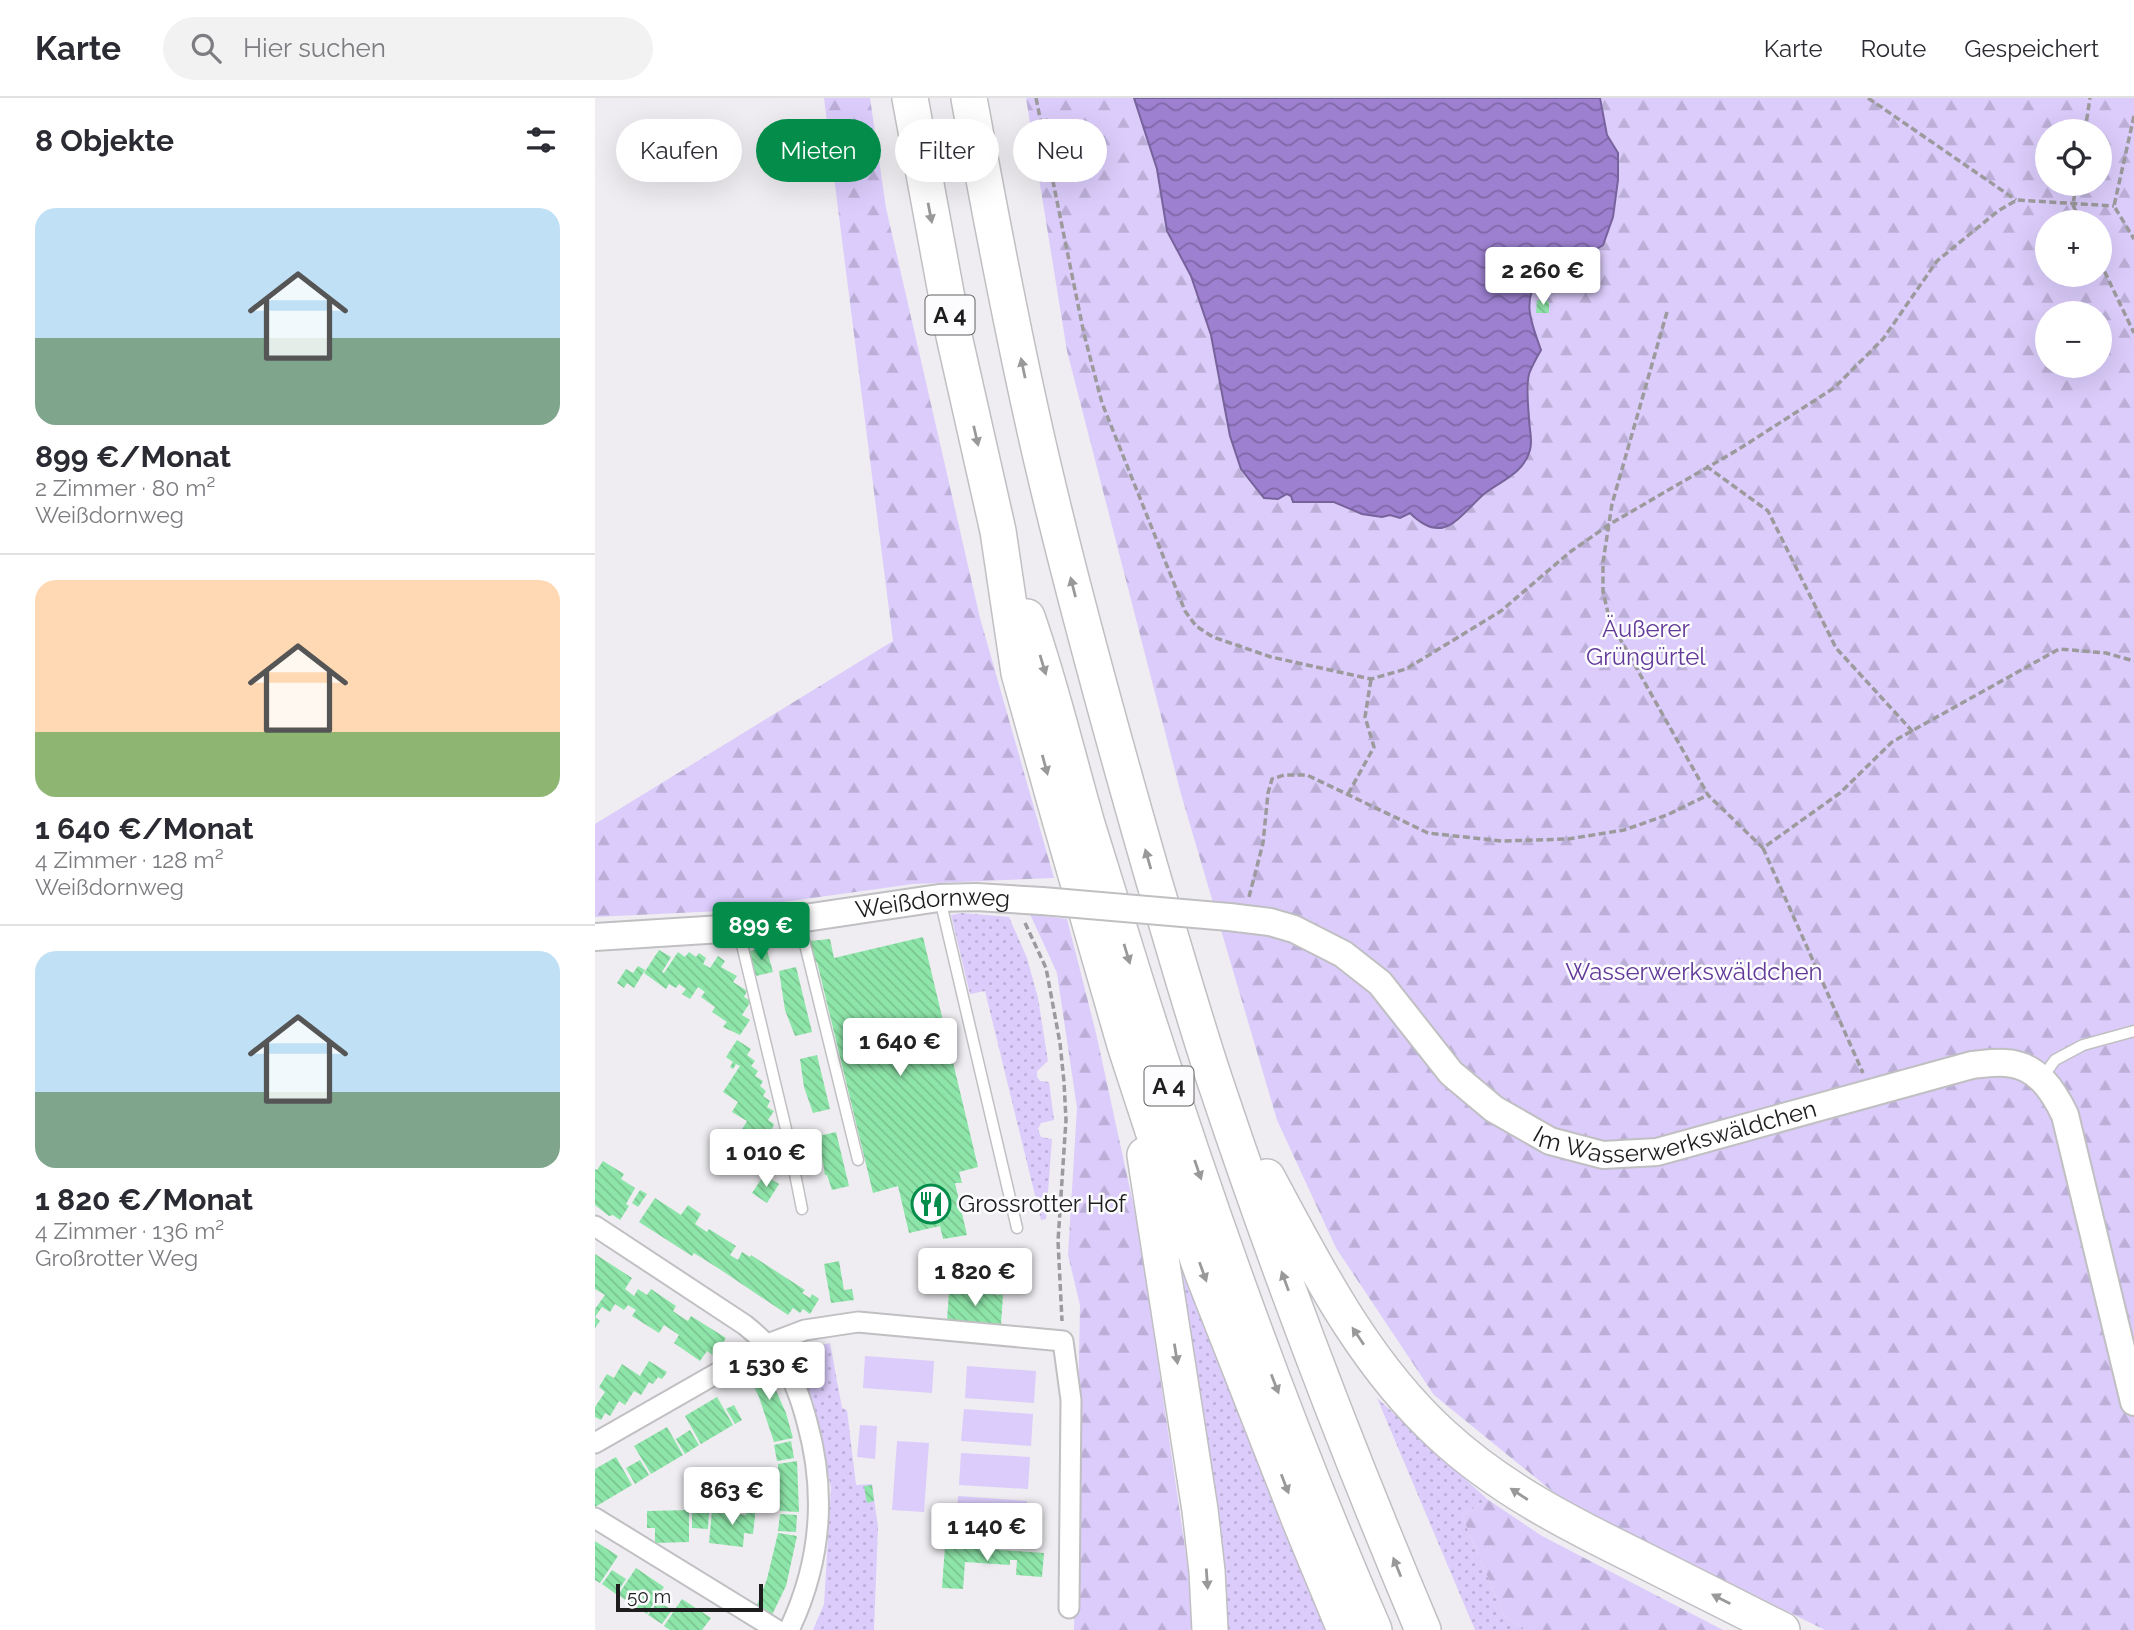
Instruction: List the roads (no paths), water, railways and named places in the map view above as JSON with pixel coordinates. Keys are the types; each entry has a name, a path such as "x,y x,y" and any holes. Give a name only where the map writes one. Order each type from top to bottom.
{"highway":[{"name":"A 4","path":"910,98 954,336 998,531 1044,667 1087,823 1185,1134 1240,1292 1301,1452 1374,1630"},
{"name":"A 4","path":"969,98 1031,406 1077,601 1116,748 1214,1079 1309,1346 1423,1630"},
{"path":"998,531 1019,673 1125,1045 1203,1274 1345,1630"},
{"path":"1125,1045 1200,1510 1210,1630"},
{"path":"1214,1079 1325,1284 1361,1342 1405,1396 1441,1434 1485,1471 1535,1504 1782,1630"}],"street":[{"name":"Weißdornweg","path":"595,937 738,928 939,898 1042,901"},
{"name":"Im Wasserwerkswäldchen","path":"1042,901 1238,911 1294,929 1343,954 1380,983 1451,1073 1494,1109 1550,1141 1603,1155 1657,1152 1972,1065 2007,1063 2027,1069 2053,1091 2065,1115 2134,1402"},
{"path":"595,1226 745,1325 768,1344 787,1369 801,1400 812,1438 818,1481 819,1518 814,1560 804,1598 789,1630"},
{"path":"595,1443 768,1344 805,1330 859,1322 1063,1341 1071,1400 1069,1608"},
{"path":"595,1518 777,1630"}],"lane":[{"path":"939,898 1017,1228"},
{"path":"799,919 858,1160"},
{"path":"738,928 786,1129 802,1209"},
{"path":"2041,1079 2055,1060 2083,1045 2134,1031"}],"water":[{"path":"1134,98 1600,98 1607,135 1618,153 1618,180 1613,217 1603,245 1569,266 1540,273 1534,284 1530,311 1541,350 1528,379 1531,446 1523,465 1484,494 1459,519 1442,528 1422,523 1410,513 1400,518 1390,515 1382,517 1362,514 1334,502 1293,502 1287,494 1278,499 1264,498 1241,469 1230,436 1211,335 1191,276 1167,231 1157,169"}],"place":[{"name":"Grossrotter Hof","path":"931,1204"}],"park label":[{"name":"Äußerer Grüngürtel","path":"1646,643"},
{"name":"Wasserwerkswäldchen","path":"1694,972"}]}
